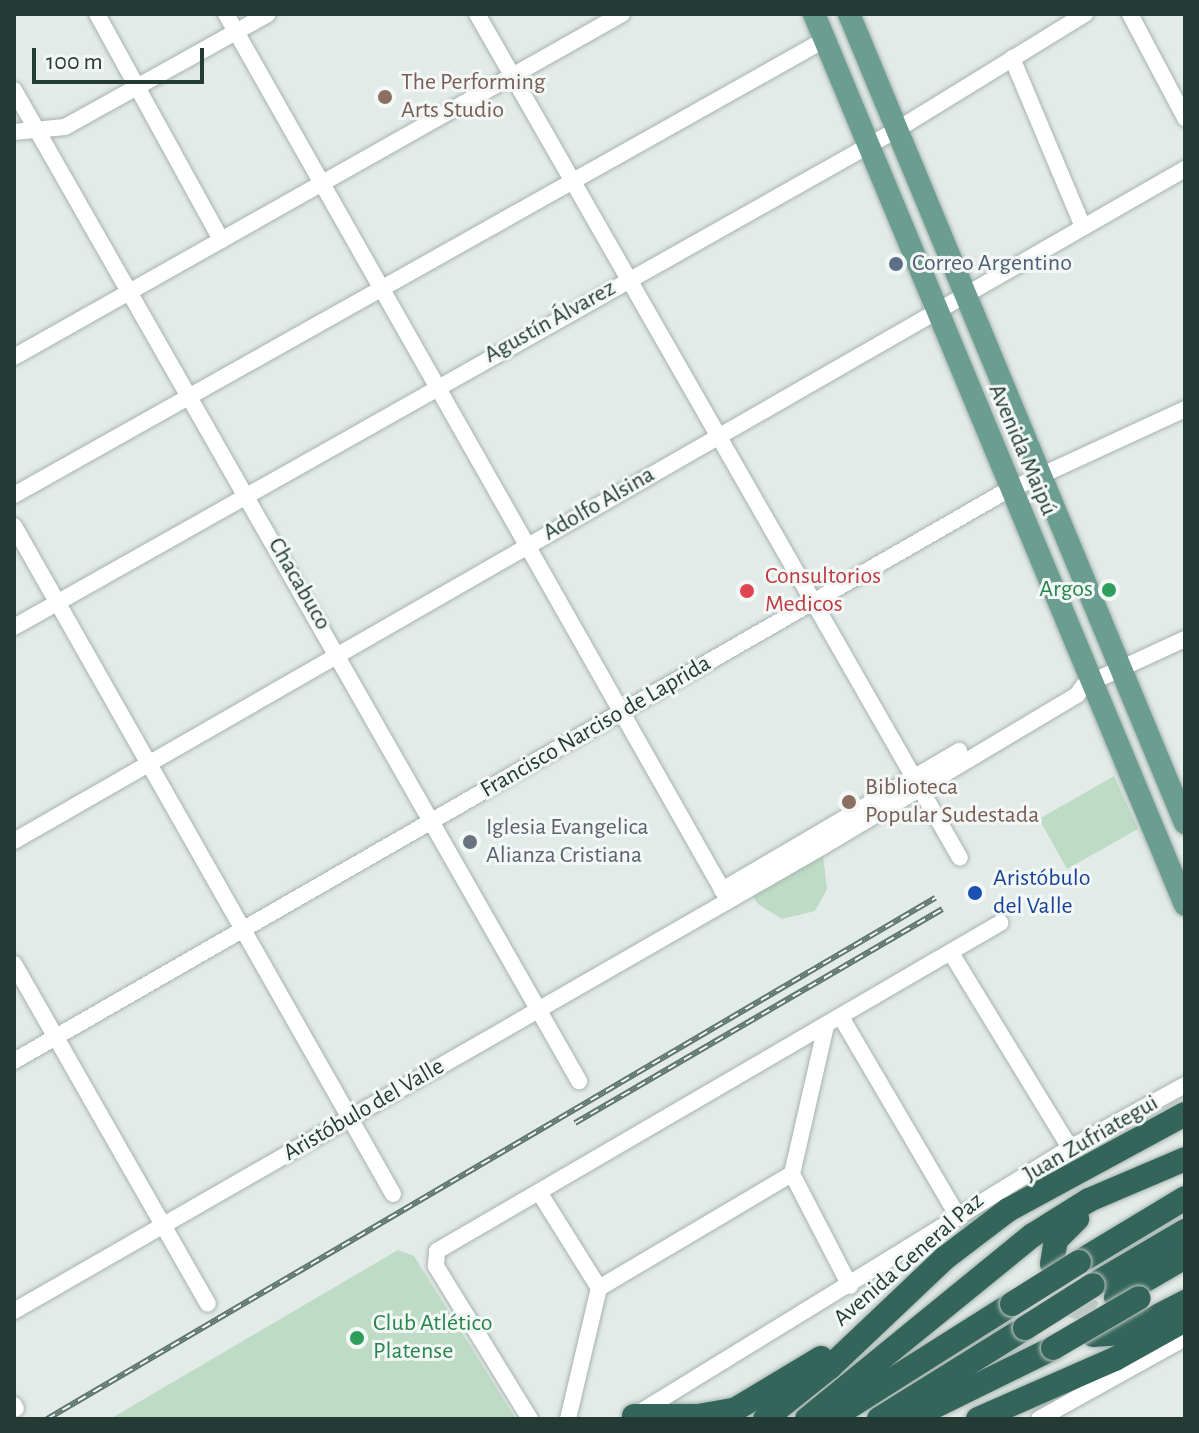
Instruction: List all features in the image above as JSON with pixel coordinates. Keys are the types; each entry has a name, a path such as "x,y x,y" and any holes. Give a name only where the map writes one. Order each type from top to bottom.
{"highway":[{"name":"Avenida General Paz","path":"765,1419 830,1367 900,1299 1008,1210 1178,1125"},
{"path":"865,1368 903,1326 1015,1230 1085,1182 1178,1125"},
{"path":"807,1419 865,1368 1058,1218 1185,1159"},
{"path":"1058,1218 1039,1249 1044,1269 1052,1249 1069,1224 1185,1172"},
{"path":"830,1419 1185,1198"},
{"path":"909,1419 970,1391 1041,1339 1093,1285 1185,1231"},
{"path":"1124,1305 1185,1257"},
{"path":"879,1419 1041,1339 1124,1305 1185,1271"},
{"path":"1124,1305 1138,1314 1185,1286"},
{"path":"631,1417 698,1416 751,1403 900,1299"},
{"path":"1093,1335 1125,1333 1185,1302"},
{"path":"978,1419 1115,1359 1185,1320"}],"main road":[{"name":"Avenida Maipú","path":"814,14 1088,684 1185,905"},
{"name":"Avenida Maipú","path":"849,14 1185,823"}],"street":[{"path":"97,14 221,240"},
{"path":"226,14 438,383 725,895"},
{"path":"14,132 65,127 268,14"},
{"path":"477,14 714,437 960,858"},
{"path":"14,357 622,14"},
{"name":"Agustín Álvarez","path":"14,627 438,383 898,129 1085,14"},
{"path":"1130,14 1185,118"},
{"path":"14,495 824,40"},
{"path":"1012,58 1083,227"},
{"name":"Chacabuco","path":"14,90 340,654 579,1081"},
{"name":"Adolfo Alsina","path":"14,841 1185,169"},
{"name":"Francisco Narciso de Laprida","path":"14,1061 1011,491 1042,480 1185,409"},
{"path":"14,526 393,1194"},
{"name":"Aristóbulo del Valle","path":"14,1311 539,1009 916,783 1077,695 1088,684 1185,639"},
{"path":"530,1419 434,1256 1000,923"},
{"path":"951,953 1070,1148"},
{"path":"14,964 208,1304"},
{"path":"833,1021 792,1174 850,1286"},
{"path":"833,1021 959,1218"},
{"name":"Juan Zufriategui","path":"631,1417 850,1286 1070,1148 1185,1085"},
{"path":"599,1288 792,1174"},
{"path":"539,1192 599,1288 568,1419"},
{"path":"1039,1419 1185,1338"}],"green space":[{"path":"1114,776 1138,829 1067,869 1039,819"},
{"path":"822,847 827,889 815,911 782,919 758,904 748,889"},
{"name":"Club Atlético Platense","path":"398,1250 414,1256 516,1419 110,1419"}],"tunnel":[{"path":"1052,1264 1058,1287 1072,1305 1115,1320"}],"railway":[{"path":"47,1419 935,898"},
{"path":"575,1123 942,909"}],"place":[{"name":"The Performing Arts Studio","path":"385,97"},
{"name":"Correo Argentino","path":"896,264"},
{"name":"Argos","path":"1109,590"},
{"name":"Consultorios Medicos","path":"747,591"},
{"name":"Biblioteca Popular Sudestada","path":"849,802"},
{"name":"Iglesia Evangelica Alianza Cristiana","path":"470,842"},
{"name":"Aristóbulo del Valle","path":"975,893"},
{"name":"Club Atlético Platense","path":"357,1338"}]}
